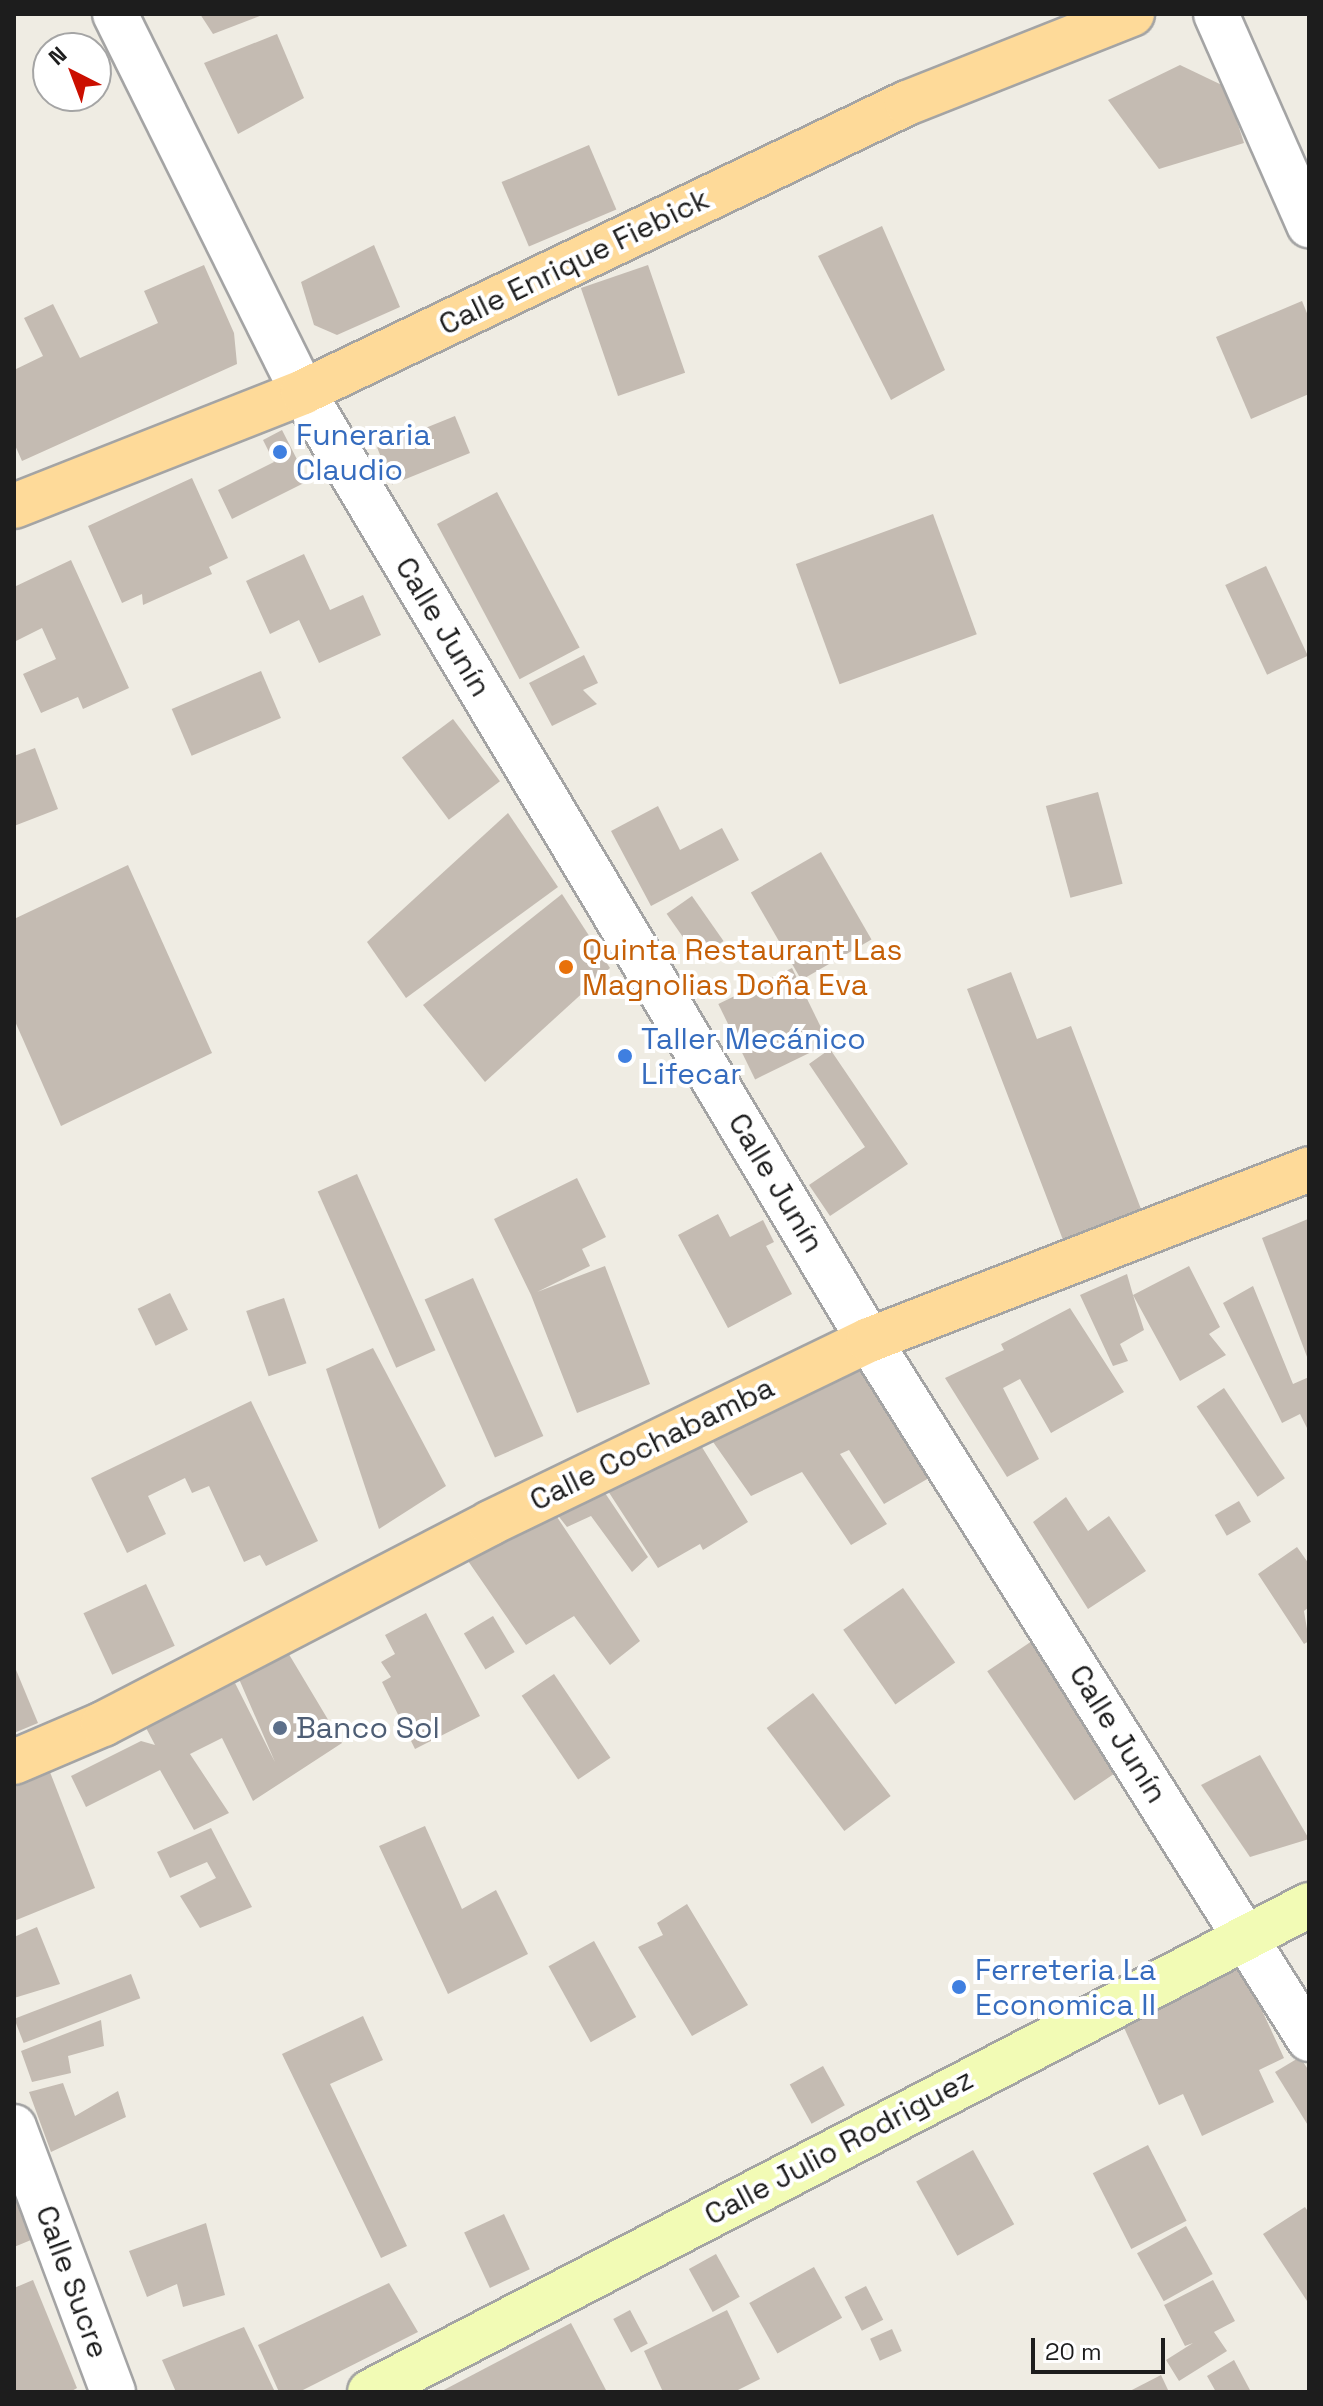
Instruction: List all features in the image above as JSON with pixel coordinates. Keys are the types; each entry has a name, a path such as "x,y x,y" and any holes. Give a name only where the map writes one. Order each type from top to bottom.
{"main road":[{"name":"Calle Enrique Fiebick","path":"14,506 303,392 907,103 1132,14"},
{"name":"Calle Cochabamba","path":"14,1762 103,1724 490,1523 869,1340 1309,1169"},
{"name":"Calle Julio Rodriguez","path":"370,2392 1245,1935 1309,1905"}],"street":[{"name":"Calle Junín","path":"115,14 303,392 869,1340 1309,2039"},
{"path":"1216,14 1309,225"},
{"name":"Calle Sucre","path":"14,2127 113,2392"}],"building":[{"path":"200,14 265,14 213,34"},
{"path":"277,34 304,98 238,134 204,63"},
{"path":"1180,65 1226,87 1244,143 1159,169 1108,100"},
{"path":"589,145 616,209 529,247 502,182"},
{"path":"882,226 945,370 891,400 818,256"},
{"path":"374,245 400,307 337,335 314,325 301,282"},
{"path":"204,265 234,333 237,364 22,461 14,443 14,370 43,356 24,318 53,304 80,358 158,323 144,291"},
{"path":"648,265 685,373 618,396 581,288"},
{"path":"1302,301 1309,318 1309,394 1251,419 1216,337"},
{"path":"455,416 470,453 392,485 377,447"},
{"path":"282,430 308,481 232,519 218,490 274,462 263,440"},
{"path":"192,478 228,558 209,567 212,574 143,605 142,594 122,603 88,526"},
{"path":"497,492 580,647 520,679 437,524"},
{"path":"933,514 977,634 840,684 796,564"},
{"path":"304,554 330,610 363,595 381,635 319,663 299,620 270,634 246,581"},
{"path":"71,560 129,688 83,709 78,697 41,713 23,674 56,659 42,628 14,642 14,587"},
{"path":"1266,566 1308,656 1267,675 1225,585"},
{"path":"584,655 598,683 583,690 597,704 552,726 529,683"},
{"path":"261,671 281,718 192,756 172,709"},
{"path":"453,719 500,781 449,820 402,758"},
{"path":"35,748 58,809 14,826 14,756"},
{"path":"1098,792 1123,884 1070,898 1046,806"},
{"path":"658,806 680,850 722,828 739,860 651,906 611,831"},
{"path":"508,813 558,887 406,998 367,942"},
{"path":"821,852 872,939 801,980 751,892"},
{"path":"128,865 212,1053 61,1126 14,1019 14,919"},
{"path":"562,894 610,968 485,1082 423,1005"},
{"path":"692,896 724,941 698,959 667,914"},
{"path":"792,968 829,1043 755,1079 718,1004"},
{"path":"1011,972 1037,1039 1071,1026 1141,1209 1063,1240 967,989"},
{"path":"830,1049 908,1164 830,1216 809,1185 865,1147 809,1064"},
{"path":"357,1174 436,1350 396,1368 318,1191"},
{"path":"577,1178 606,1237 582,1249 590,1266 537,1292 605,1266 650,1384 577,1413 531,1295 494,1219"},
{"path":"718,1214 730,1237 763,1220 774,1242 766,1246 792,1294 728,1328 678,1235"},
{"path":"1308,1219 1309,1223 1309,1362 1262,1238"},
{"path":"1189,1266 1220,1327 1209,1334 1226,1355 1180,1381 1133,1295"},
{"path":"1127,1274 1144,1330 1120,1344 1128,1361 1113,1366 1080,1295"},
{"path":"473,1278 543,1436 495,1458 425,1300"},
{"path":"1253,1286 1293,1384 1309,1377 1309,1432 1300,1414 1282,1423 1223,1303"},
{"path":"170,1293 188,1330 156,1346 138,1309"},
{"path":"284,1298 306,1363 269,1376 246,1311"},
{"path":"1070,1308 1124,1392 1051,1433 1020,1379 1003,1388 1039,1459 1007,1477 945,1378 1004,1350 1001,1344"},
{"path":"373,1348 446,1486 379,1529 326,1369"},
{"path":"858,1362 929,1478 884,1504 849,1450 840,1454 887,1524 851,1545 802,1472 751,1496 711,1439"},
{"path":"1224,1388 1285,1478 1258,1497 1197,1406"},
{"path":"251,1401 318,1541 266,1566 260,1555 244,1562 209,1486 192,1493 185,1478 148,1496 166,1534 127,1553 91,1478"},
{"path":"697,1439 748,1522 703,1550 700,1544 658,1568 608,1491"},
{"path":"605,1493 648,1557 632,1572 591,1516 567,1527 556,1513"},
{"path":"1066,1497 1088,1531 1109,1516 1146,1571 1088,1609 1033,1522"},
{"path":"1239,1501 1251,1522 1227,1536 1215,1515"},
{"path":"553,1511 640,1641 610,1665 574,1616 526,1645 466,1558"},
{"path":"1297,1547 1309,1564 1309,1607 1304,1611 1309,1641 1304,1644 1258,1574"},
{"path":"146,1584 175,1646 112,1675 83,1613"},
{"path":"903,1588 955,1663 895,1704 843,1630"},
{"path":"426,1613 480,1716 415,1749 382,1682 391,1677 381,1662 395,1654 385,1635"},
{"path":"493,1616 515,1652 485,1670 464,1634"},
{"path":"1032,1641 1119,1770 1074,1801 987,1671"},
{"path":"287,1651 342,1743 253,1801 222,1738 190,1754 229,1813 194,1830 160,1770 86,1807 71,1776 141,1741 155,1745 145,1726 235,1683 275,1762 239,1679"},
{"path":"14,1665 38,1723 14,1733"},
{"path":"554,1674 610,1758 578,1780 522,1696"},
{"path":"813,1693 891,1796 844,1831 767,1728"},
{"path":"1260,1755 1309,1839 1250,1857 1201,1785"},
{"path":"48,1767 95,1888 14,1921 14,1780"},
{"path":"425,1826 462,1909 496,1890 528,1954 448,1994 379,1846"},
{"path":"211,1828 252,1907 200,1928 180,1896 216,1878 207,1862 170,1878 157,1852"},
{"path":"687,1904 748,2005 692,2036 638,1947 663,1935 657,1923"},
{"path":"37,1927 60,1984 14,1998 14,1937"},
{"path":"594,1941 636,2017 591,2042 549,1966"},
{"path":"1241,1965 1284,2058 1259,2070 1274,2102 1202,2136 1183,2094 1159,2105 1121,2021"},
{"path":"131,1974 140,1998 24,2043 14,2019"},
{"path":"363,2016 383,2060 330,2084 407,2246 381,2258 282,2054"},
{"path":"101,2020 104,2046 68,2056 71,2073 32,2082 21,2051"},
{"path":"1300,2057 1309,2071 1309,2127 1275,2072"},
{"path":"823,2066 845,2105 812,2124 790,2084"},
{"path":"63,2083 75,2116 118,2091 126,2117 51,2152 29,2092"},
{"path":"1148,2145 1187,2221 1131,2249 1093,2173"},
{"path":"973,2150 1014,2224 957,2256 916,2182"},
{"path":"14,2194 31,2240 14,2247"},
{"path":"1305,2207 1309,2213 1309,2304 1263,2234"},
{"path":"504,2214 530,2269 490,2288 464,2233"},
{"path":"206,2223 225,2295 183,2307 177,2284 147,2297 129,2251"},
{"path":"1186,2226 1213,2274 1164,2301 1137,2253"},
{"path":"716,2254 740,2297 713,2312 689,2269"},
{"path":"814,2267 842,2318 777,2354 749,2303"},
{"path":"33,2280 77,2388 70,2392 14,2392 14,2288"},
{"path":"1213,2280 1235,2321 1214,2332 1227,2351 1179,2381 1166,2360 1193,2343 1185,2346 1164,2305"},
{"path":"389,2283 418,2332 299,2392 279,2392 258,2345"},
{"path":"866,2286 883,2320 862,2331 845,2297"},
{"path":"630,2310 648,2344 631,2352 613,2319"},
{"path":"727,2310 760,2379 734,2392 663,2392 644,2351"},
{"path":"571,2323 607,2392 440,2392"},
{"path":"244,2327 275,2392 176,2392 162,2360"},
{"path":"892,2329 902,2351 880,2361 870,2339"},
{"path":"1234,2360 1251,2392 1216,2392 1207,2376"},
{"path":"1161,2375 1169,2392 1128,2392"}],"place":[{"name":"Funeraria Claudio","path":"280,452"},
{"name":"Quinta Restaurant Las Magnolias Doña Eva","path":"566,967"},
{"name":"Taller Mecánico Lifecar","path":"625,1056"},
{"name":"Banco Sol","path":"280,1728"},
{"name":"Ferreteria La Economica II","path":"959,1987"}]}
